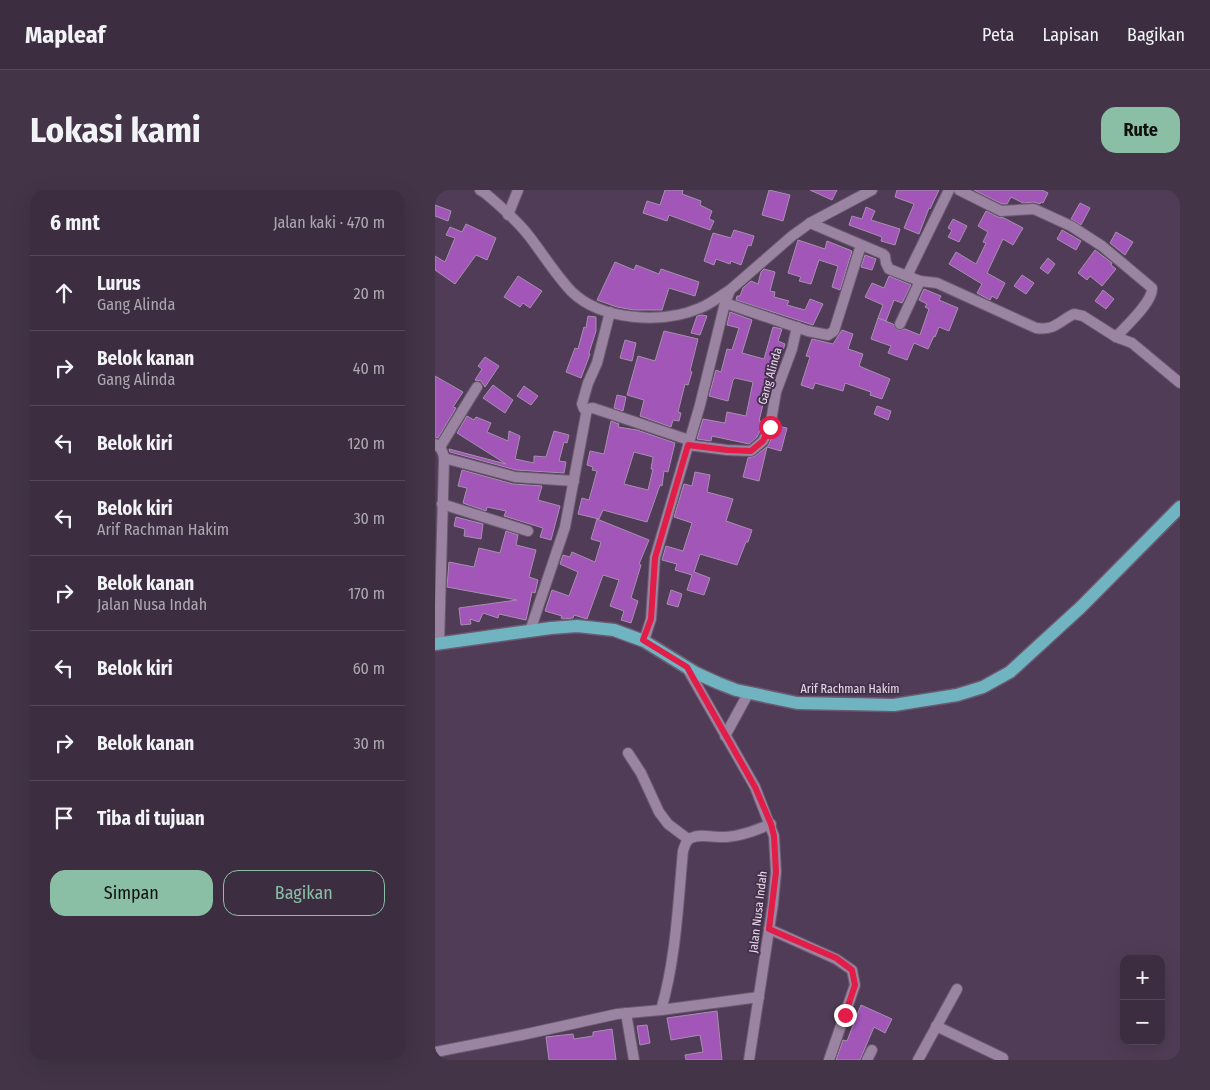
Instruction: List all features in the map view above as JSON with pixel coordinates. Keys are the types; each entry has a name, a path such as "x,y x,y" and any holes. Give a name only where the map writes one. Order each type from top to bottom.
{"main road":[{"name":"Arif Rachman Hakim","path":"437,644 577,626 614,630 643,640 687,667 718,683 736,690 797,703 894,705 957,695 983,687 1010,672 1081,607 1180,507"}],"street":[{"path":"480,190 528,234 571,291 584,301 610,312 631,317 654,318 684,314 723,299 797,327 828,335 834,331 861,245"},
{"path":"508,215 518,190"},
{"path":"643,640 651,619 655,558 700,405 723,299 730,290 792,236 811,223 872,190"},
{"path":"907,276 949,190"},
{"path":"959,190 1001,211 1035,209 1071,226 1102,246 1151,288 1152,294 1147,302 1116,337"},
{"path":"811,223 883,254 889,269 921,281 937,283 1036,328 1045,330 1071,315 1077,314 1116,337 1132,343 1180,383"},
{"path":"900,324 921,281"},
{"path":"530,631 563,534 586,411 583,409 582,404 588,383 597,363 610,312"},
{"name":"Gang Alinda","path":"586,411 593,408 689,442 727,450 751,451 763,441 770,427 776,392 792,349 797,327"},
{"path":"437,644 438,528 442,504 444,458 443,452 437,446 477,387"},
{"path":"444,458 515,477 574,481"},
{"path":"442,504 528,531"},
{"name":"Jalan Nusa Indah","path":"687,667 755,787 771,824 774,836 776,872 749,1060"},
{"path":"725,736 749,692"},
{"path":"628,753 641,773 659,812 668,824 688,839"},
{"path":"661,1010 675,934 683,851 688,839 697,836 723,838 738,836 771,824"},
{"path":"769,929 836,958 852,970 855,985 829,1060"},
{"path":"918,1060 957,989"},
{"path":"435,1052 626,1013 759,997"},
{"path":"626,1013 634,1060"},
{"path":"936,1026 1003,1058"}],"building":[{"path":"665,190 683,190 682,194 701,201 700,205 712,211 709,219 714,221 710,230 669,215 667,221 643,213 647,201 660,205"},
{"path":"769,190 790,195 783,221 762,215"},
{"path":"810,190 837,190 832,200"},
{"path":"897,190 939,190 929,208 919,234 904,228 914,204 895,197"},
{"path":"974,190 1042,190 1048,193 1043,203 1041,202 1040,204 1034,202 1023,203 1011,197 1007,204 1002,204"},
{"path":"1080,203 1090,208 1081,225 1071,219"},
{"path":"435,205 451,211 448,221 435,216"},
{"path":"866,207 875,211 871,220 900,229 895,245 881,241 882,237 849,225 852,216 862,219"},
{"path":"986,211 1023,228 1013,245 1003,239 987,273 1005,283 997,299 992,296 990,300 977,293 982,284 949,264 956,252 976,264 986,243 983,242 988,232 978,226"},
{"path":"953,219 967,226 959,242 948,237 952,230 948,228"},
{"path":"466,224 496,238 487,260 476,255 455,284 435,270 435,256 445,262 455,238 446,235 450,227 462,232"},
{"path":"734,230 754,236 751,246 748,245 741,265 731,261 730,264 716,259 714,265 704,261 713,233 731,238"},
{"path":"1062,230 1081,241 1076,250 1057,239"},
{"path":"1116,232 1133,242 1125,255 1110,243"},
{"path":"798,240 825,249 827,241 852,251 840,290 832,287 838,266 819,260 811,284 799,281 801,277 788,273"},
{"path":"1095,250 1112,263 1111,265 1116,269 1102,286 1090,276 1087,280 1078,273"},
{"path":"865,255 876,259 872,270 861,267"},
{"path":"1048,258 1055,264 1048,274 1040,268"},
{"path":"615,262 634,270 636,265 659,274 661,269 699,282 695,296 669,288 662,310 634,310 617,307 597,300"},
{"path":"764,269 775,272 770,291 775,292 774,297 789,301 787,305 805,310 810,299 823,304 813,325 736,300 743,288 751,281 758,284 761,272"},
{"path":"1022,275 1034,283 1026,294 1014,286"},
{"path":"518,276 542,291 530,308 523,303 520,307 504,297"},
{"path":"889,276 911,285 902,303 894,300 886,321 878,318 883,305 865,297 872,283 884,288"},
{"path":"924,289 941,296 939,300 958,308 949,331 939,327 928,349 914,343 907,360 888,353 891,346 871,339 878,318 893,324 898,330 905,329 920,335 929,309 925,307 927,304 919,300"},
{"path":"1103,290 1114,299 1106,309 1095,301"},
{"path":"730,312 752,320 742,353 764,359 773,327 782,329 778,341 785,344 777,368 771,366 761,399 764,400 759,421 764,422 763,425 757,437 749,444 712,436 711,441 697,439 703,419 725,423 727,412 746,416 753,382 735,378 728,401 709,396 716,370 721,372 727,349 732,350 739,328 727,325"},
{"path":"588,316 596,317 596,331 581,378 566,372 575,348 578,349 584,327 586,328"},
{"path":"697,316 707,316 700,335 691,333"},
{"path":"842,330 853,334 848,349 863,354 859,366 890,379 882,399 870,395 871,392 845,383 843,391 815,383 813,389 801,385 810,357 806,356 812,339 833,344"},
{"path":"664,331 698,339 690,371 692,372 688,385 685,384 678,412 681,413 679,421 673,420 671,427 640,416 644,400 627,395 638,356 655,361"},
{"path":"625,340 636,343 632,361 620,358"},
{"path":"485,357 499,366 485,387 481,381 475,380 482,369 478,366"},
{"path":"435,376 463,392 453,407 456,408 438,438 435,437"},
{"path":"493,385 513,400 505,413 483,398"},
{"path":"524,386 538,396 531,405 517,396"},
{"path":"617,395 626,397 623,411 614,408"},
{"path":"877,406 891,411 888,420 874,414"},
{"path":"467,416 474,420 476,417 491,423 487,432 508,441 509,431 520,436 515,459 534,463 534,456 546,457 554,431 569,435 567,443 564,442 559,461 566,462 564,473 516,470 450,452 449,449 506,464 457,433"},
{"path":"611,421 619,424 618,427 637,430 675,443 668,472 664,471 662,486 660,485 647,522 603,510 599,519 578,514 582,498 589,500 597,471 592,470 593,467 587,465 590,451 604,454","holes":["634,452 653,457 651,469 653,469 648,490 624,484"]},
{"path":"777,426 787,428 781,451 767,447 759,481 743,477 748,458 755,456 768,446"},
{"path":"462,470 513,484 542,486 538,500 560,506 551,540 540,537 543,528 504,516 506,511 487,507 486,511 463,503 467,488 458,486"},
{"path":"695,472 710,475 707,492 733,499 726,521 752,530 737,565 700,554 694,572 710,578 704,595 687,590 692,575 675,570 677,564 662,560 666,546 683,551 692,523 674,517 684,484 692,486"},
{"path":"456,517 483,524 481,539 464,536 465,529 454,526"},
{"path":"597,519 649,540 639,564 641,565 631,598 638,601 631,623 621,620 624,611 610,606 619,580 603,575 587,619 574,615 573,618 563,619 561,618 562,616 545,611 552,590 569,596 578,572 560,564 563,555 570,557 572,552 595,562 601,542 591,539"},
{"path":"506,531 518,535 516,545 536,550 529,577 538,580 535,593 532,592 526,620 499,614 498,618 483,613 479,622 470,619 471,624 461,625 459,608 517,600 447,587 449,562 474,567 479,548 500,553"},
{"path":"671,590 682,594 678,607 667,604"},
{"path":"861,1005 892,1019 885,1033 874,1027 860,1060 836,1060 843,1040 847,1041"},
{"path":"717,1011 722,1060 686,1060 685,1055 703,1052 700,1035 671,1040 667,1018"},
{"path":"647,1025 650,1043 640,1045 637,1026"},
{"path":"612,1029 616,1060 549,1060 546,1037 573,1034 574,1039 593,1036 593,1032"}],"route":[{"path":"770,427 763,441 751,451 688,445 655,558 651,619 643,640 687,667 755,787 771,824 774,836 776,872 769,929 836,958 852,970 855,985 845,1015"}]}
